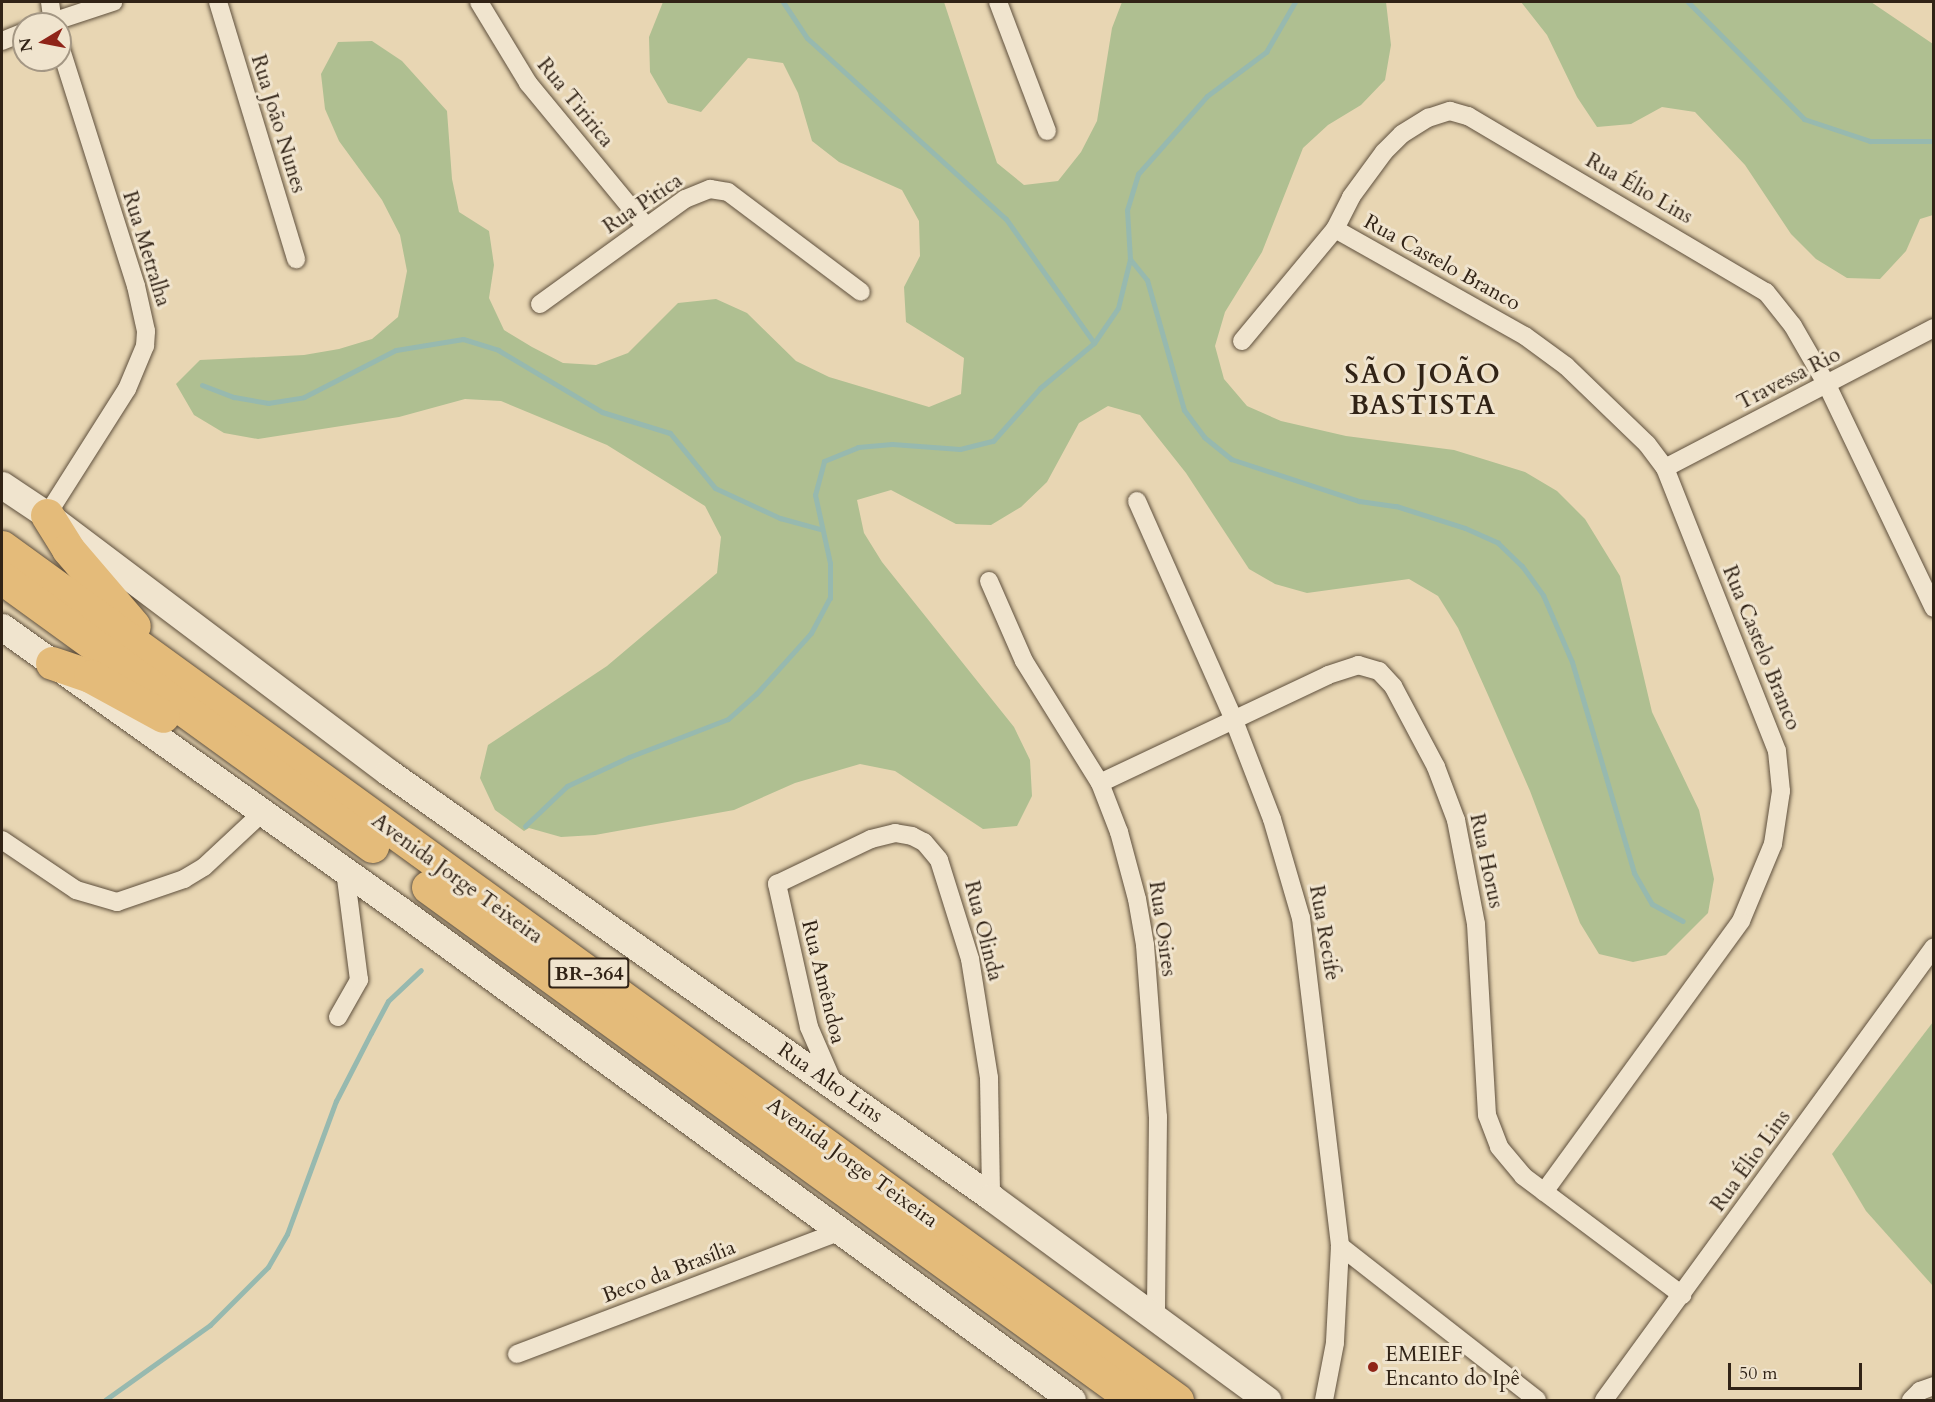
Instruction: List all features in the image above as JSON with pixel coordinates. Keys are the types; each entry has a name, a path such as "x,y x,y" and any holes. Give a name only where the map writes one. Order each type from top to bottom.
{"highway":[{"path":"47,515 68,549 166,665"},
{"name":"Avenida Jorge Teixeira","path":"2,547 1177,1401"},
{"name":"Avenida Jorge Teixeira","path":"2,578 1134,1401"},
{"path":"52,663 90,676 297,792"}],"main road":[{"name":"Rua Alto Lins","path":"2,485 47,515 388,772 991,1197 1267,1401"},
{"path":"2,627 345,870 1072,1401"}],"street":[{"path":"72,16 113,2"},
{"name":"Rua João Nunes","path":"218,2 296,259"},
{"name":"Rua Tiririca","path":"479,2 528,83 646,226"},
{"path":"999,2 1047,131"},
{"name":"Rua Metralha","path":"47,515 128,389 145,346 146,331 136,286 68,72"},
{"name":"Rua Élio Lins","path":"1242,341 1335,229 1365,176 1402,134 1440,114 1468,116 1756,284 1793,326 1827,385 1934,608"},
{"name":"Rua Pitica","path":"540,304 685,199 701,191 720,189 861,292"},
{"name":"Rua Castelo Branco","path":"1335,229 1525,336 1597,393 1647,444 1665,468 1772,733 1781,772 1779,812 1764,874 1742,921 1544,1192"},
{"name":"Travessa Rio","path":"1665,468 1934,328"},
{"name":"Rua Recife","path":"1137,501 1233,718 1272,819 1301,918 1340,1246 1335,1343 1324,1401"},
{"name":"Rua Osires","path":"989,581 1024,661 1100,783 1132,875 1145,945 1158,1118 1156,1317"},
{"name":"Rua Horus","path":"1100,783 1233,718 1358,665 1372,667 1393,686 1436,767 1468,872 1479,950 1487,1115 1508,1160 1544,1192 1682,1295"},
{"path":"2,840 76,890 117,902 184,879 204,867 263,812"},
{"name":"Rua Olinda","path":"777,884 884,835 912,836 924,842 939,860 970,959 981,1017 989,1078 991,1197"},
{"path":"338,1017 360,980 345,870"},
{"name":"Rua Amêndoa","path":"777,884 814,1046 836,1087"},
{"name":"Rua Élio Lins","path":"1604,1401 1934,947"},
{"name":"Beco da Brasília","path":"517,1354 838,1232"},
{"path":"1340,1246 1537,1401"},
{"path":"1911,1401 1931,1386"}],"green space":[{"path":"663,2 944,2 997,163 1024,185 1058,181 1081,152 1097,121 1112,28 1122,2 1386,2 1391,45 1385,80 1361,105 1328,125 1303,148 1262,252 1225,312 1215,346 1224,379 1247,406 1281,421 1346,436 1454,450 1525,472 1557,491 1585,519 1620,576 1652,712 1699,810 1714,879 1708,913 1666,955 1633,962 1599,954 1580,923 1530,791 1458,628 1438,596 1409,579 1307,593 1275,584 1249,569 1186,473 1140,415 1108,406 1079,423 1047,482 1021,507 991,525 956,524 891,490 857,500 864,533 882,562 1014,727 1030,760 1032,796 1017,826 983,829 895,771 860,764 795,783 734,810 595,835 561,837 529,828 524,831 495,810 480,778 488,745 607,666 717,573 721,537 705,506 607,445 501,401 465,399 399,417 258,439 224,433 194,415 176,384 200,360 304,355 339,349 372,339 398,317 407,271 400,235 382,200 339,141 325,109 321,74 338,42 372,41 402,61 447,111 452,179 459,212 489,231 494,265 489,298 504,330 532,347 563,363 596,365 628,353 678,303 716,299 747,313 796,361 829,377 929,407 961,394 964,358 906,322 904,287 920,256 919,221 902,190 839,162 812,141 798,93 783,63 748,58 701,112 668,103 650,72 649,37"},
{"path":"1521,2 1871,2 1933,44 1933,215 1920,219 1906,251 1880,279 1847,278 1816,259 1791,234 1745,165 1695,112 1662,107 1631,124 1597,127 1577,97 1547,35"},
{"path":"1933,1022 1933,1286 1866,1211 1832,1154"}],"waterway":[{"path":"783,2 807,38 1006,219 1094,343"},
{"path":"525,826 567,786 629,757 728,719 756,694 811,633 830,598 830,563 815,495 824,461 858,447 892,444 960,449 993,441 1040,388 1094,343 1118,308 1130,259 1127,210 1138,174 1207,96 1266,52 1295,2"},
{"path":"1688,2 1804,119 1870,141 1934,141"},
{"path":"1130,259 1147,280 1184,410 1204,437 1231,459 1359,501 1396,506 1465,528 1498,543 1522,566 1543,595 1572,662 1634,873 1652,904 1683,921"},
{"path":"202,385 234,397 268,403 304,397 396,350 463,339 498,350 602,412 670,433 715,488 780,518 820,529"},
{"path":"105,1400 210,1325 268,1267 287,1234 336,1101 371,1033 388,1001 421,970"}],"place":[{"name":"EMEIEF Encanto do Ipê","path":"1373,1367"}],"district":[{"name":"SÃO JOÃO BASTISTA","path":"1423,390"}]}
